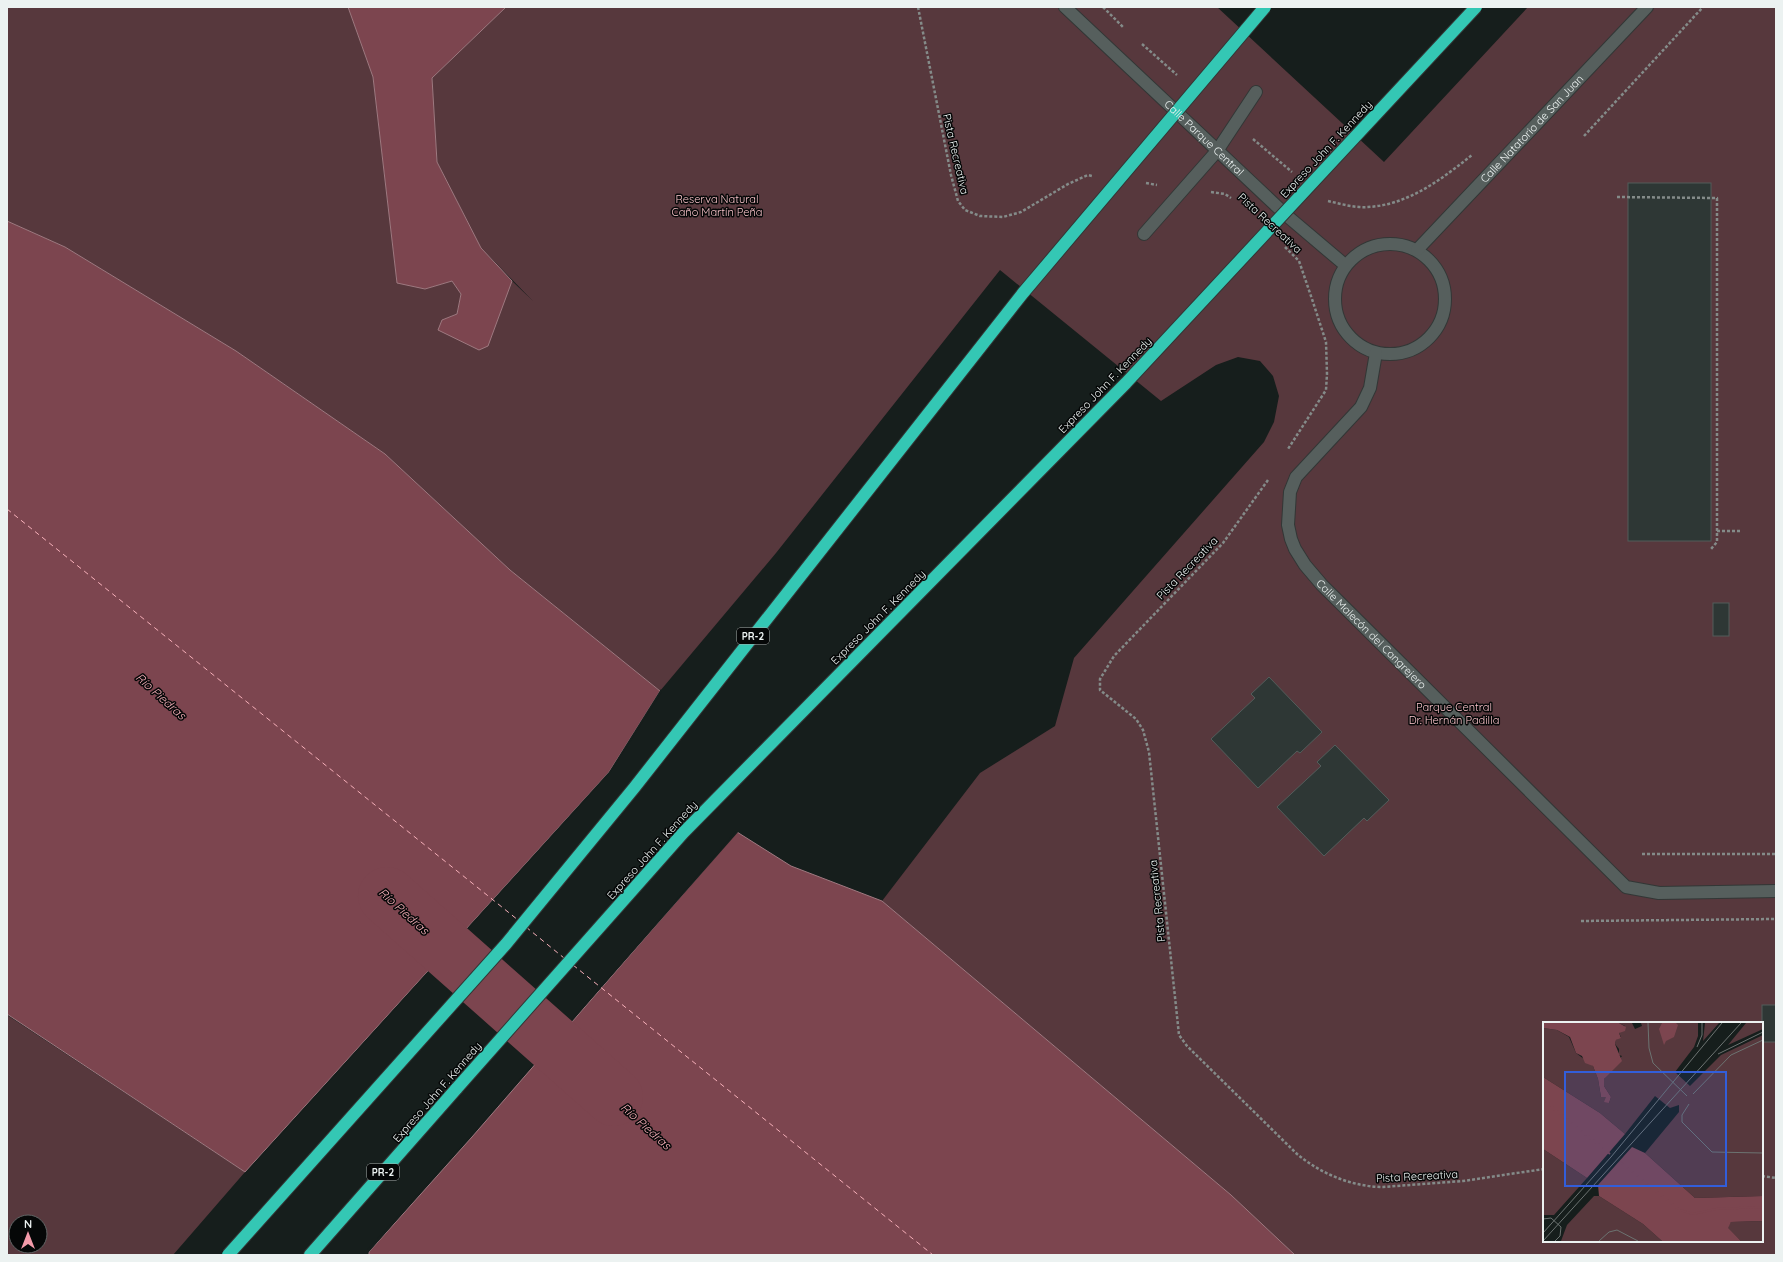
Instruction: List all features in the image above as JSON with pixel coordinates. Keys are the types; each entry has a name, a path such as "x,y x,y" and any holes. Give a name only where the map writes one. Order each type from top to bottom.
{"highway":[{"name":"PR-2","path":"228,1255 506,944 634,788 1023,293 1265,7"},
{"name":"Expreso John F. Kennedy","path":"310,1255 682,833 1126,383 1476,7"}],"lane":[{"name":"Calle Parque Central","path":"1065,7 1286,215 1345,265"},
{"name":"Calle Natatorio de San Juan","path":"1417,250 1647,7"},
{"path":"1144,234 1218,151 1256,92"},
{"path":"1386,243 1404,245 1417,250 1429,259 1439,273 1444,285 1444,309 1436,330 1422,344 1409,351 1401,353 1376,353 1359,345 1346,332 1338,321 1334,304 1338,278 1345,265 1364,249 1386,243"},
{"name":"Calle Malecón del Cangrejero","path":"1376,353 1370,388 1361,407 1296,477 1290,492 1288,525 1295,549 1305,565 1322,585 1626,887 1659,893 1776,891"}],"path":[{"name":"Pista Recreativa","path":"918,7 950,175 958,202 965,210 980,216 1003,217 1021,212 1068,184 1088,175 1096,176"},
{"path":"1584,136 1703,7"},
{"name":"Pista Recreativa","path":"1140,182 1225,194 1235,200"},
{"path":"1617,197 1716,198 1716,542 1711,549"},
{"name":"Pista Recreativa","path":"1283,246 1299,261 1302,267 1326,342 1327,374 1326,390 1287,451"},
{"name":"Pista Recreativa","path":"1270,476 1223,543 1114,656 1100,679 1100,690 1136,719 1143,730 1149,752 1178,1035 1187,1046 1312,1167 1348,1181 1370,1187 1384,1187 1463,1181 1543,1169"},
{"path":"1716,531 1742,531"},
{"path":"1642,854 1776,854"},
{"path":"1581,921 1776,919"},
{"path":"1763,1176 1776,1178"}],"green space":[{"name":"Parque Central Dr. Hernán Padilla","path":"7,7 348,7 373,77 397,282 425,289 452,281 461,294 457,314 442,320 503,302 512,281 533,301 481,248 437,162 432,78 506,7 1217,7 1384,162 1528,7 1776,7 1776,1255 1295,1255 1231,1195 882,901 980,773 1055,726 1074,658 1264,442 1274,422 1279,396 1273,376 1260,361 1238,357 1216,365 1161,401 1000,270 776,553 660,691 510,570 385,454 236,351 65,247 7,221"},
{"path":"7,1015 245,1172 173,1255 7,1255"}],"water":[{"path":"348,7 506,7 432,78 437,162 481,248 512,281 488,346 479,350 438,330 442,320 457,314 461,294 452,281 425,289 397,283 373,77"},
{"path":"7,221 65,247 236,351 385,454 510,570 660,691 609,772 245,1172 7,1014"},
{"path":"737,832 791,866 882,901 1231,1195 1295,1255 369,1255 369,1252 472,1137"}],"pier":[{"path":"661,689 662,692 610,773 244,1174 609,772"},
{"path":"736,831 739,831 367,1254 367,1250 471,1135"}],"building":[{"path":"1628,183 1711,183 1711,541 1628,541"},
{"path":"1713,603 1729,603 1729,636 1713,636"},
{"path":"1269,677 1322,732 1300,753 1297,751 1258,788 1211,739 1255,698 1251,694"},
{"path":"1335,745 1389,800 1367,821 1364,818 1324,856 1277,807 1321,766 1317,762"},
{"path":"1762,1005 1776,1005 1776,1042 1763,1042"}],"waterway":[{"name":"Río Piedras","path":"387,896 614,1097"}],"ferry route":[{"path":"7,509 518,920"},
{"path":"526,927 564,958"},
{"path":"573,965 933,1255"}],"park label":[{"name":"Reserva Natural Caño Martín Peña","path":"717,205"}]}
